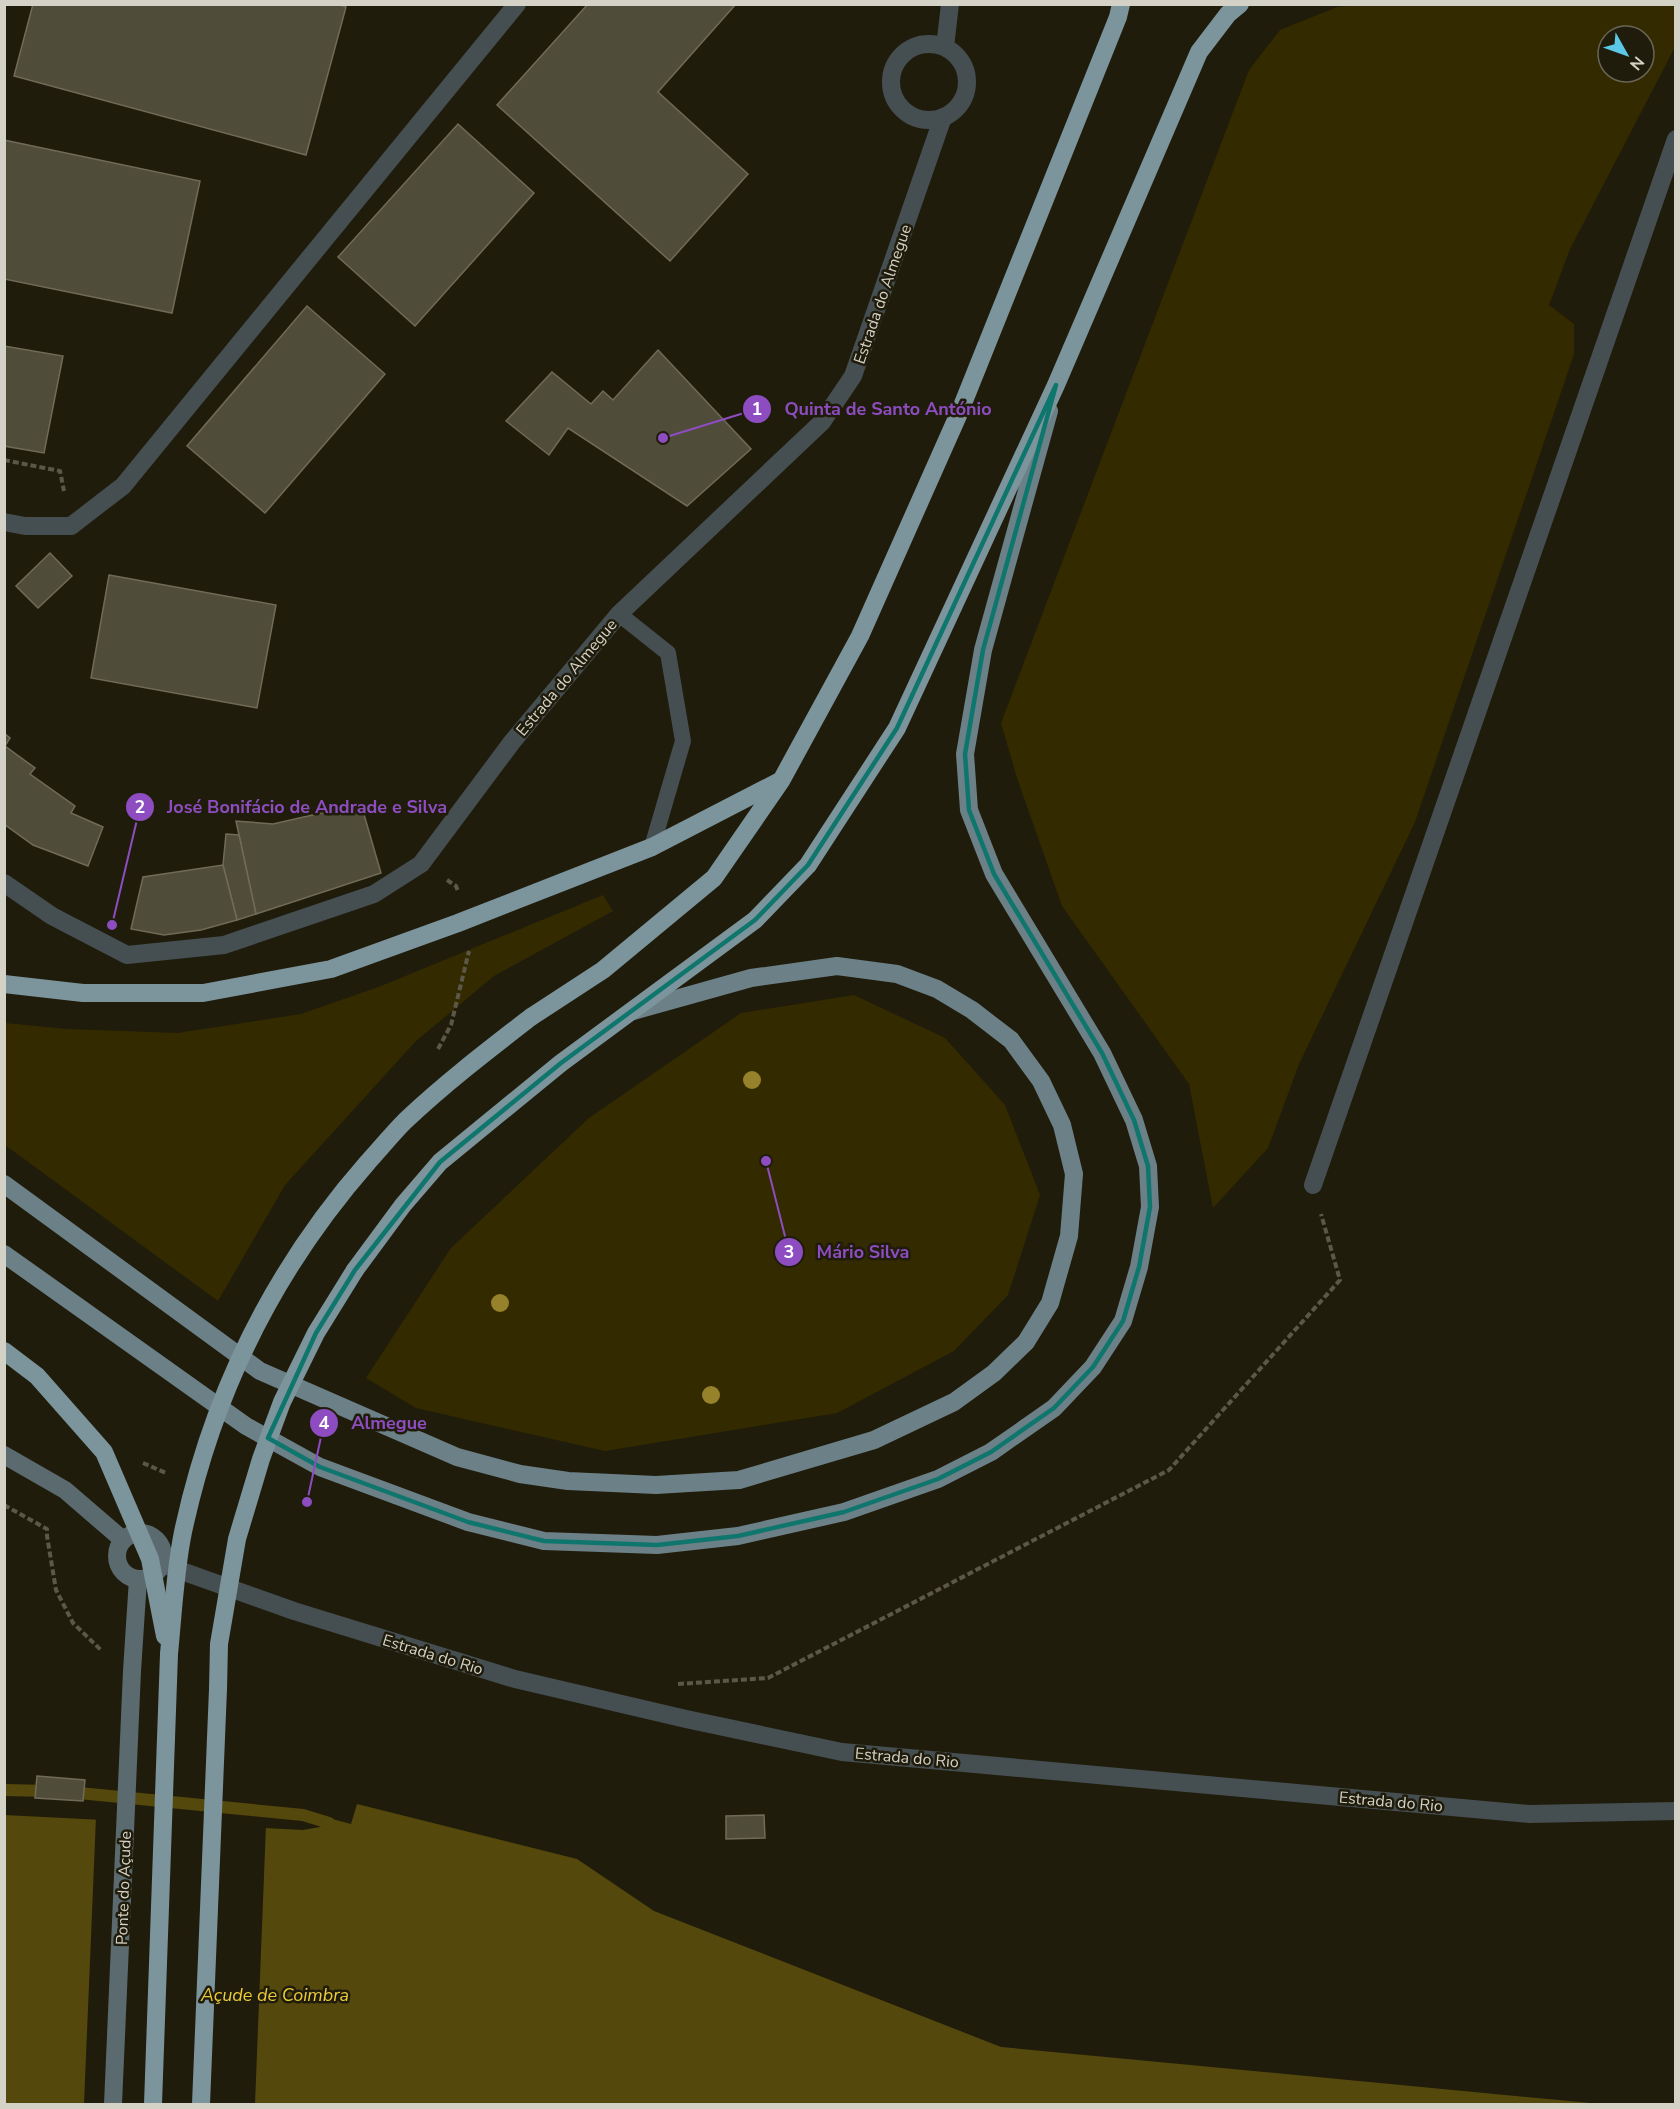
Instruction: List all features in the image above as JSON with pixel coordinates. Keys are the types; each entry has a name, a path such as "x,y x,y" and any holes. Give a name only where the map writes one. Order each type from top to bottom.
{"highway":[{"path":"153,2104 169,1654 183,1533 208,1440 232,1375 264,1308 315,1229 349,1184 403,1123 461,1071 531,1017 603,970 714,878 781,781 860,636 960,411 1114,28 1121,4"},
{"path":"201,2104 219,1644 237,1539 261,1459 282,1402 316,1333 355,1270 403,1205 441,1162 561,1063 755,920 808,866 897,728 1056,385 1199,52 1228,14 1240,4"},
{"path":"4,984 83,993 203,993 331,969 458,923 652,847 781,781"},
{"path":"4,1351 37,1376 104,1452 150,1559 169,1654"}],"main road":[{"path":"4,1254 246,1426 320,1467 468,1522 544,1541 657,1545 738,1536 844,1512 938,1479 991,1452 1054,1408 1093,1367 1122,1321 1139,1267 1150,1207 1148,1166 1134,1120 1102,1053 994,874 969,810 965,754 983,650 1056,385"},
{"path":"4,1184 260,1371 457,1457 529,1475 568,1481 656,1485 739,1480 874,1440 954,1402 994,1373 1026,1342 1050,1304 1069,1236 1074,1174 1062,1125 1041,1081 1011,1040 972,1010 937,989 897,974 837,966 751,978 631,1012"}],"street":[{"path":"4,522 25,526 71,526 123,486 517,4"},
{"path":"945,47 950,4"},
{"path":"932,44 945,47 955,54 962,64 966,76 966,89 962,100 954,110 943,117 931,120 919,119 908,114 898,105 891,82 893,69 899,58 908,50 920,45 932,44"},
{"name":"Estrada do Almegue","path":"4,883 52,916 127,955 224,945 374,894 421,864 512,742 619,614 822,422 853,376 943,117"},
{"path":"1313,1185 1676,139"},
{"path":"4,1455 65,1490 123,1540"},
{"path":"137,1533 152,1536 162,1548 162,1564 152,1575 138,1579 125,1574 117,1561 118,1546 129,1535 137,1533"},
{"name":"Estrada do Rio","path":"162,1564 294,1611 515,1679 842,1752 1529,1814 1676,1811"},
{"name":"Ponte do Açude","path":"113,2104 138,1579"}],"lane":[{"path":"619,614 668,653 683,741 652,847"}],"path":[{"path":"4,460 60,471 71,526"},
{"path":"451,1025 470,948"},
{"path":"674,1684 768,1678 1169,1470 1340,1280 1313,1185"},
{"path":"138,1461 170,1475"},
{"path":"4,1505 47,1529 46,1536 56,1590 73,1623 107,1656"}],"highlighted area":[{"path":"1056,385 983,650 965,754 969,810 994,874 1102,1053 1134,1120 1148,1166 1150,1207 1139,1267 1123,1321 1093,1367 1054,1408 991,1452 938,1479 844,1512 738,1536 657,1545 544,1541 468,1522 320,1467 268,1438 316,1333 355,1270 440,1162 561,1063 755,920 808,865 897,728"}],"shaded area":[{"path":"1365,5 1675,5 1675,47 1656,84 1656,24 1596,24 1596,84 1656,84 1570,249 1549,305 1574,324 1574,354 1415,822 1299,1064 1268,1148 1213,1208 1189,1084 1062,906 1017,778 1001,723 1249,70 1280,30 1337,7"},
{"path":"603,895 613,911 494,976 415,1042 285,1185 218,1301 5,1145 5,1023 67,1029 177,1033 301,1014 381,986"},
{"path":"854,995 945,1038 1005,1105 1040,1195 1008,1295 954,1351 837,1413 605,1451 416,1408 366,1378 451,1248 589,1118 741,1013"}],"water":[{"name":"Açude de Coimbra","path":"357,1804 577,1859 654,1911 1001,2047 1601,2104 5,2104 4,1815 303,1830 320,1827 336,1820 351,1824","holes":["108,1923 227,1930 246,1938 195,1944 108,1939 98,1931","112,2034 220,2042 238,2050 187,2056 101,2052 91,2042"]}],"pier":[{"path":"96,1817 266,1825 255,2104 84,2104","holes":["109,1926 194,1929 226,1933 237,1937 195,1941 144,1940 109,1936 101,1931","112,2037 219,2045 229,2049 187,2053 136,2053 102,2049 94,2044 96,2040"]}],"building":[{"path":"33,4 338,4 346,7 306,155 14,76"},
{"path":"588,4 736,4 658,92 748,174 670,261 497,105"},
{"path":"458,124 534,193 415,326 338,257"},
{"path":"4,140 200,181 172,313 4,279"},
{"path":"307,306 385,374 265,513 187,446"},
{"path":"4,346 63,356 44,453 4,446"},
{"path":"658,350 751,449 687,506 568,428 549,455 506,421 552,372 591,404 603,391 613,400"},
{"path":"50,553 72,576 38,608 16,586"},
{"path":"109,575 276,605 257,708 91,678"},
{"path":"4,733 10,738 5,746 35,768 30,774 75,806 71,813 103,827 88,866 33,845 4,824"},
{"path":"361,804 381,873 256,914 236,821 273,824"},
{"path":"226,834 239,835 256,914 237,920 223,865"},
{"path":"223,865 237,920 201,930 164,935 131,929 143,877"},
{"path":"37,1776 85,1780 83,1801 35,1798"},
{"path":"764,1815 765,1838 726,1839 726,1816"}],"waterway":[{"path":"4,1790 51,1791"},
{"path":"69,1792 303,1815 329,1823 343,1832"}],"place":[{"name":"Quinta de Santo António","path":"663,438"},
{"name":"José Bonifácio de Andrade e Silva","path":"112,925"},
{"name":"Mário Silva","path":"766,1161"},
{"name":"Almegue","path":"307,1502"}]}
